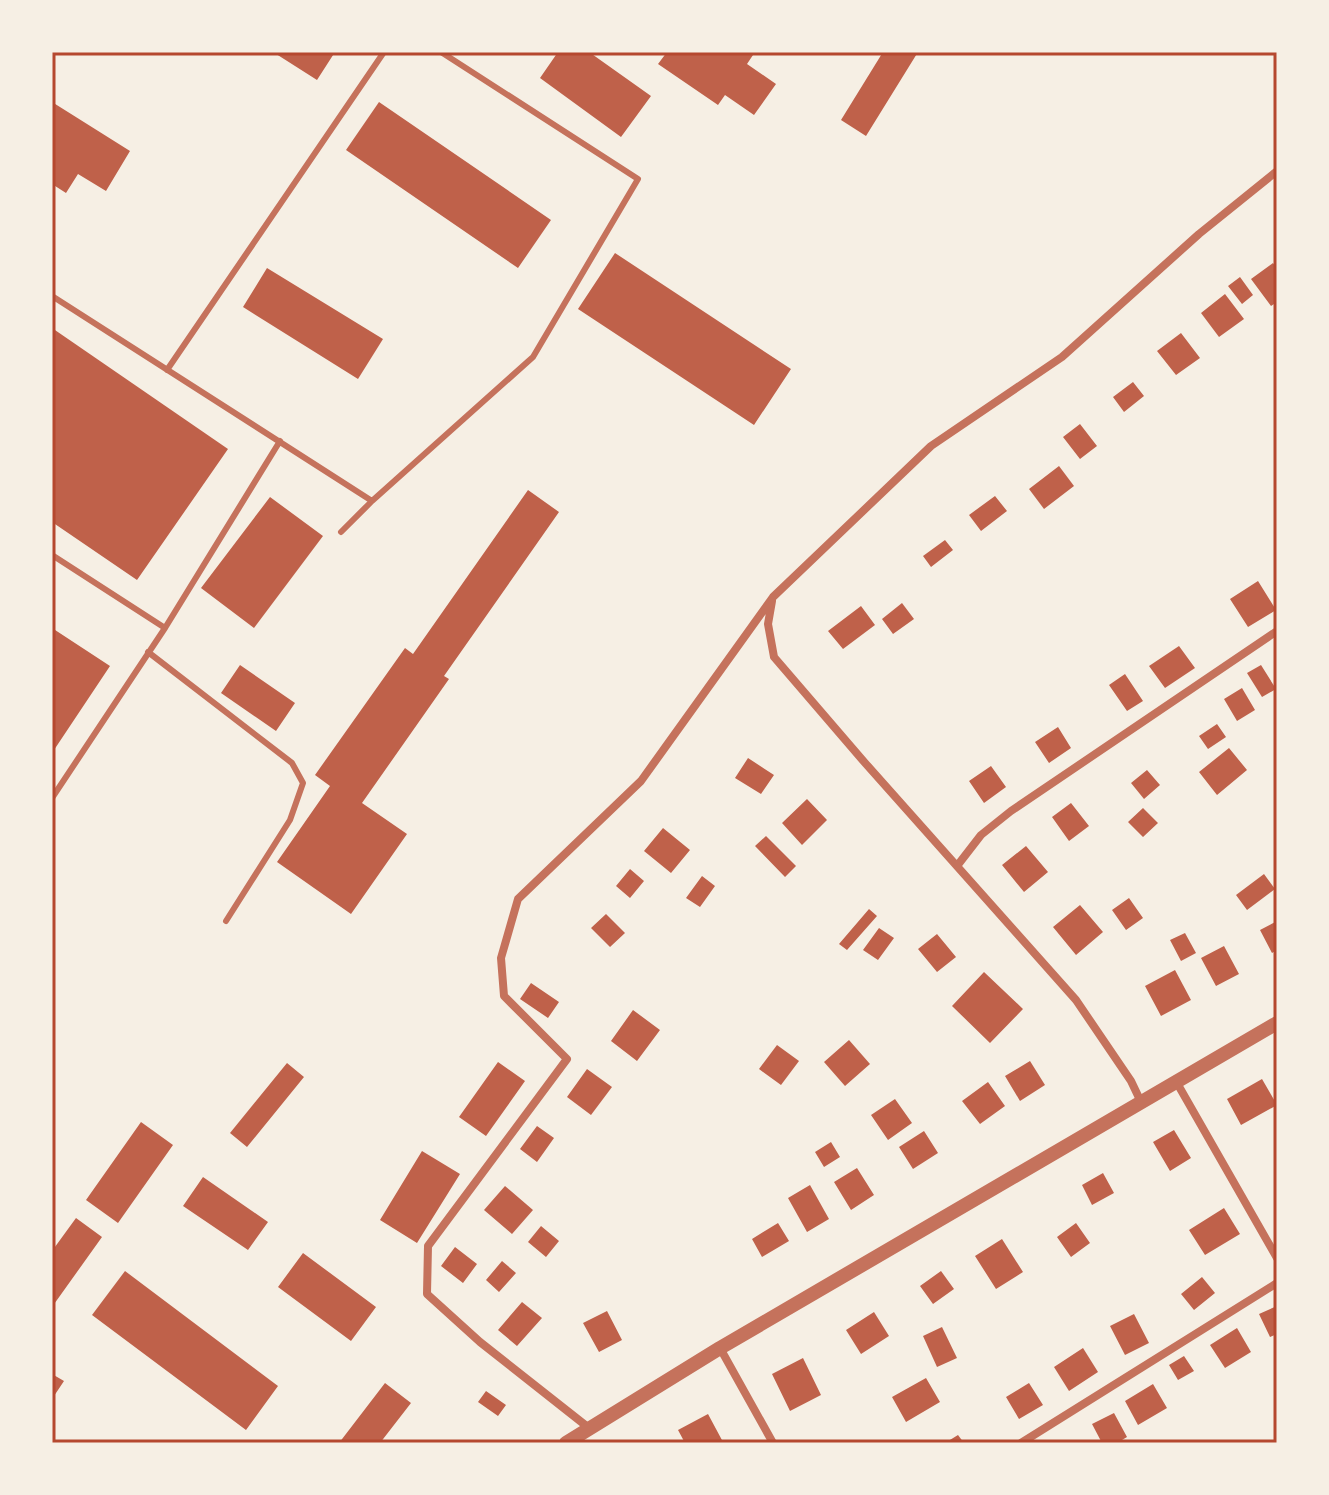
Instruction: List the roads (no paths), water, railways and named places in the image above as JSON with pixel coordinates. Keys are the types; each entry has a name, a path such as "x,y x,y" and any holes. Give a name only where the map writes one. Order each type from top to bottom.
{"street":[{"path":"589,1428 480,1342 427,1294 428,1246 567,1059 504,996 501,958 518,899 641,781 773,597 931,446 1062,357 1199,234 1277,171"},
{"path":"773,597 768,624 774,657 1076,1000 1131,1081 1141,1102"},
{"path":"957,866 981,835 1011,811 1277,631"},
{"path":"566,1443 720,1348 1277,1023"},
{"path":"1177,1083 1277,1258"},
{"path":"1021,1443 1277,1283"},
{"path":"720,1348 773,1443"}],"lane":[{"path":"167,370 384,52"},
{"path":"341,532 533,357 638,179 441,52"},
{"path":"52,296 372,501"},
{"path":"52,798 165,628 280,441"},
{"path":"52,555 165,628"},
{"path":"148,652 292,763 303,783 290,820 226,921"}]}
